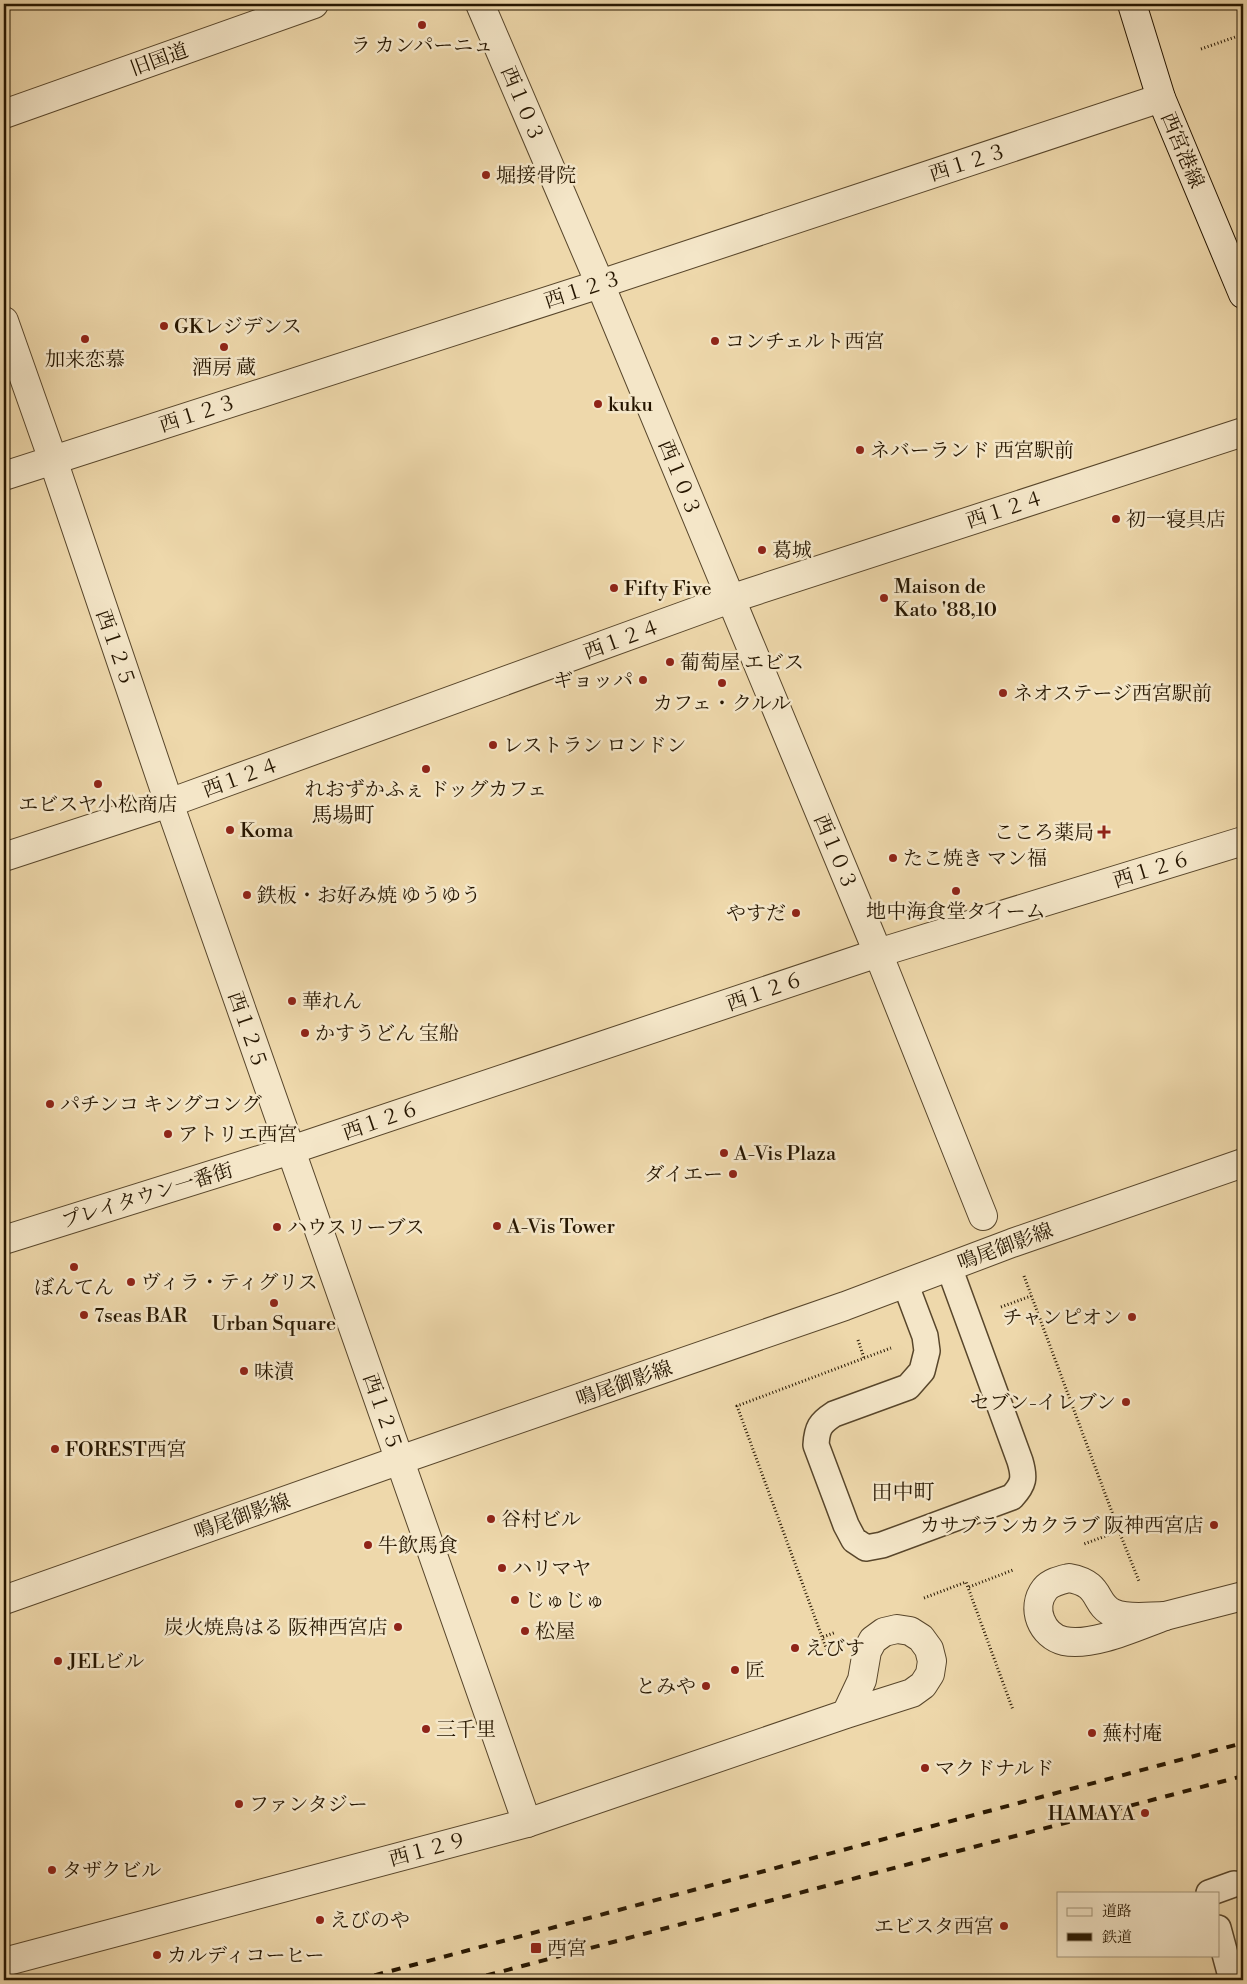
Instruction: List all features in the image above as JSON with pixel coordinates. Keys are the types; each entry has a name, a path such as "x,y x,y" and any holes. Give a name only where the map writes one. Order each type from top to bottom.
{"street":[{"name":"旧国道","path":"4,114 314,4"},
{"name":"西１０３","path":"480,4 600,284 878,952 982,1216"},
{"name":"西宮港線","path":"1132,4 1161,98 1243,294"},
{"name":"西１２３","path":"4,476 600,284 1161,98"},
{"name":"西１２５","path":"4,322 53,460 169,803 527,1823"},
{"name":"西１２４","path":"4,857 169,803 730,599 1243,432"},
{"name":"西１２６","path":"291,1150 878,952 1243,841"},
{"name":"プレイタウン一番街","path":"4,1240 291,1150"},
{"name":"鳴尾御影線","path":"4,1600 845,1306 949,1266 1243,1163"},
{"path":"1164,1616 1243,1596"},
{"name":"西１２９","path":"4,1962 527,1823 846,1714"}],"lane":[{"path":"905,1283 926,1343 927,1351 922,1370 908,1387 834,1414 824,1421 816,1432 816,1445 846,1526 854,1540 866,1548 882,1545 1012,1497 1021,1487 1024,1474 1020,1461 949,1266"},
{"path":"1211,1892 1234,1884"},
{"path":"1220,1935 1232,1980"}],"path":[{"path":"1201,49 1241,35"},
{"path":"1021,1269 1142,1588"},
{"path":"1000,1308 1031,1296"},
{"path":"856,1335 864,1358"},
{"path":"1084,1544 1119,1531"},
{"path":"1013,1710 969,1587 1022,1567"}],"railway":[{"path":"357,1980 1243,1743"},
{"path":"469,1980 1243,1776"}],"place":[{"name":"ラ カンパーニュ","path":"422,25"},
{"name":"堀接骨院","path":"486,175"},
{"name":"GKレジデンス","path":"164,326"},
{"name":"加来恋慕","path":"85,339"},
{"name":"コンチェルト西宮","path":"715,341"},
{"name":"酒房 蔵","path":"224,347"},
{"name":"kuku","path":"598,404"},
{"name":"ネバーランド 西宮駅前","path":"860,450"},
{"name":"初一寝具店","path":"1116,519"},
{"name":"葛城","path":"762,550"},
{"name":"Fifty Five","path":"614,588"},
{"name":"Maison de Kato '88,10","path":"884,598"},
{"name":"葡萄屋 エビス","path":"670,662"},
{"name":"ギョッパ","path":"643,680"},
{"name":"カフェ・クルル","path":"722,683"},
{"name":"ネオステージ西宮駅前","path":"1003,693"},
{"name":"レストラン ロンドン","path":"493,745"},
{"name":"れおずかふぇ ドッグカフェ","path":"426,769"},
{"name":"エビスヤ小松商店","path":"98,784"},
{"name":"Koma","path":"230,830"},
{"name":"こころ薬局","path":"1104,832"},
{"name":"たこ焼き マン福","path":"893,858"},
{"name":"地中海食堂タイーム","path":"956,891"},
{"name":"鉄板・お好み焼 ゆうゆう","path":"247,895"},
{"name":"やすだ","path":"796,913"},
{"name":"華れん","path":"292,1001"},
{"name":"かすうどん 宝船","path":"305,1033"},
{"name":"パチンコ キングコング","path":"50,1104"},
{"name":"アトリエ西宮","path":"168,1134"},
{"name":"A-Vis Plaza","path":"724,1153"},
{"name":"ダイエー","path":"733,1174"},
{"name":"A-Vis Tower","path":"497,1226"},
{"name":"ハウスリーブス","path":"277,1227"},
{"name":"ぼんてん","path":"74,1267"},
{"name":"ヴィラ・ティグリス","path":"131,1282"},
{"name":"Urban Square","path":"274,1303"},
{"name":"7seas BAR","path":"84,1315"},
{"name":"チャンピオン","path":"1132,1317"},
{"name":"味漬","path":"244,1371"},
{"name":"セブン-イレブン","path":"1126,1402"},
{"name":"FOREST西宮","path":"55,1449"},
{"name":"谷村ビル","path":"491,1519"},
{"name":"カサブランカクラブ 阪神西宮店","path":"1214,1525"},
{"name":"牛飲馬食","path":"368,1545"},
{"name":"ハリマヤ","path":"502,1568"},
{"name":"じゅじゅ","path":"515,1600"},
{"name":"炭火焼鳥はる 阪神西宮店","path":"398,1627"},
{"name":"松屋","path":"525,1631"},
{"name":"えびす","path":"795,1648"},
{"name":"JELビル","path":"58,1661"},
{"name":"匠","path":"735,1670"},
{"name":"とみや","path":"706,1686"},
{"name":"三千里","path":"426,1729"},
{"name":"蕪村庵","path":"1092,1733"},
{"name":"マクドナルド","path":"925,1768"},
{"name":"ファンタジー","path":"239,1804"},
{"name":"HAMAYA","path":"1145,1813"},
{"name":"タザクビル","path":"52,1870"},
{"name":"えびのや","path":"320,1920"},
{"name":"エビスタ西宮","path":"1004,1926"},
{"name":"西宮","path":"536,1948"},
{"name":"カルディコーヒー","path":"157,1955"}],"district":[{"name":"馬場町","path":"343,815"},
{"name":"田中町","path":"903,1492"}]}
